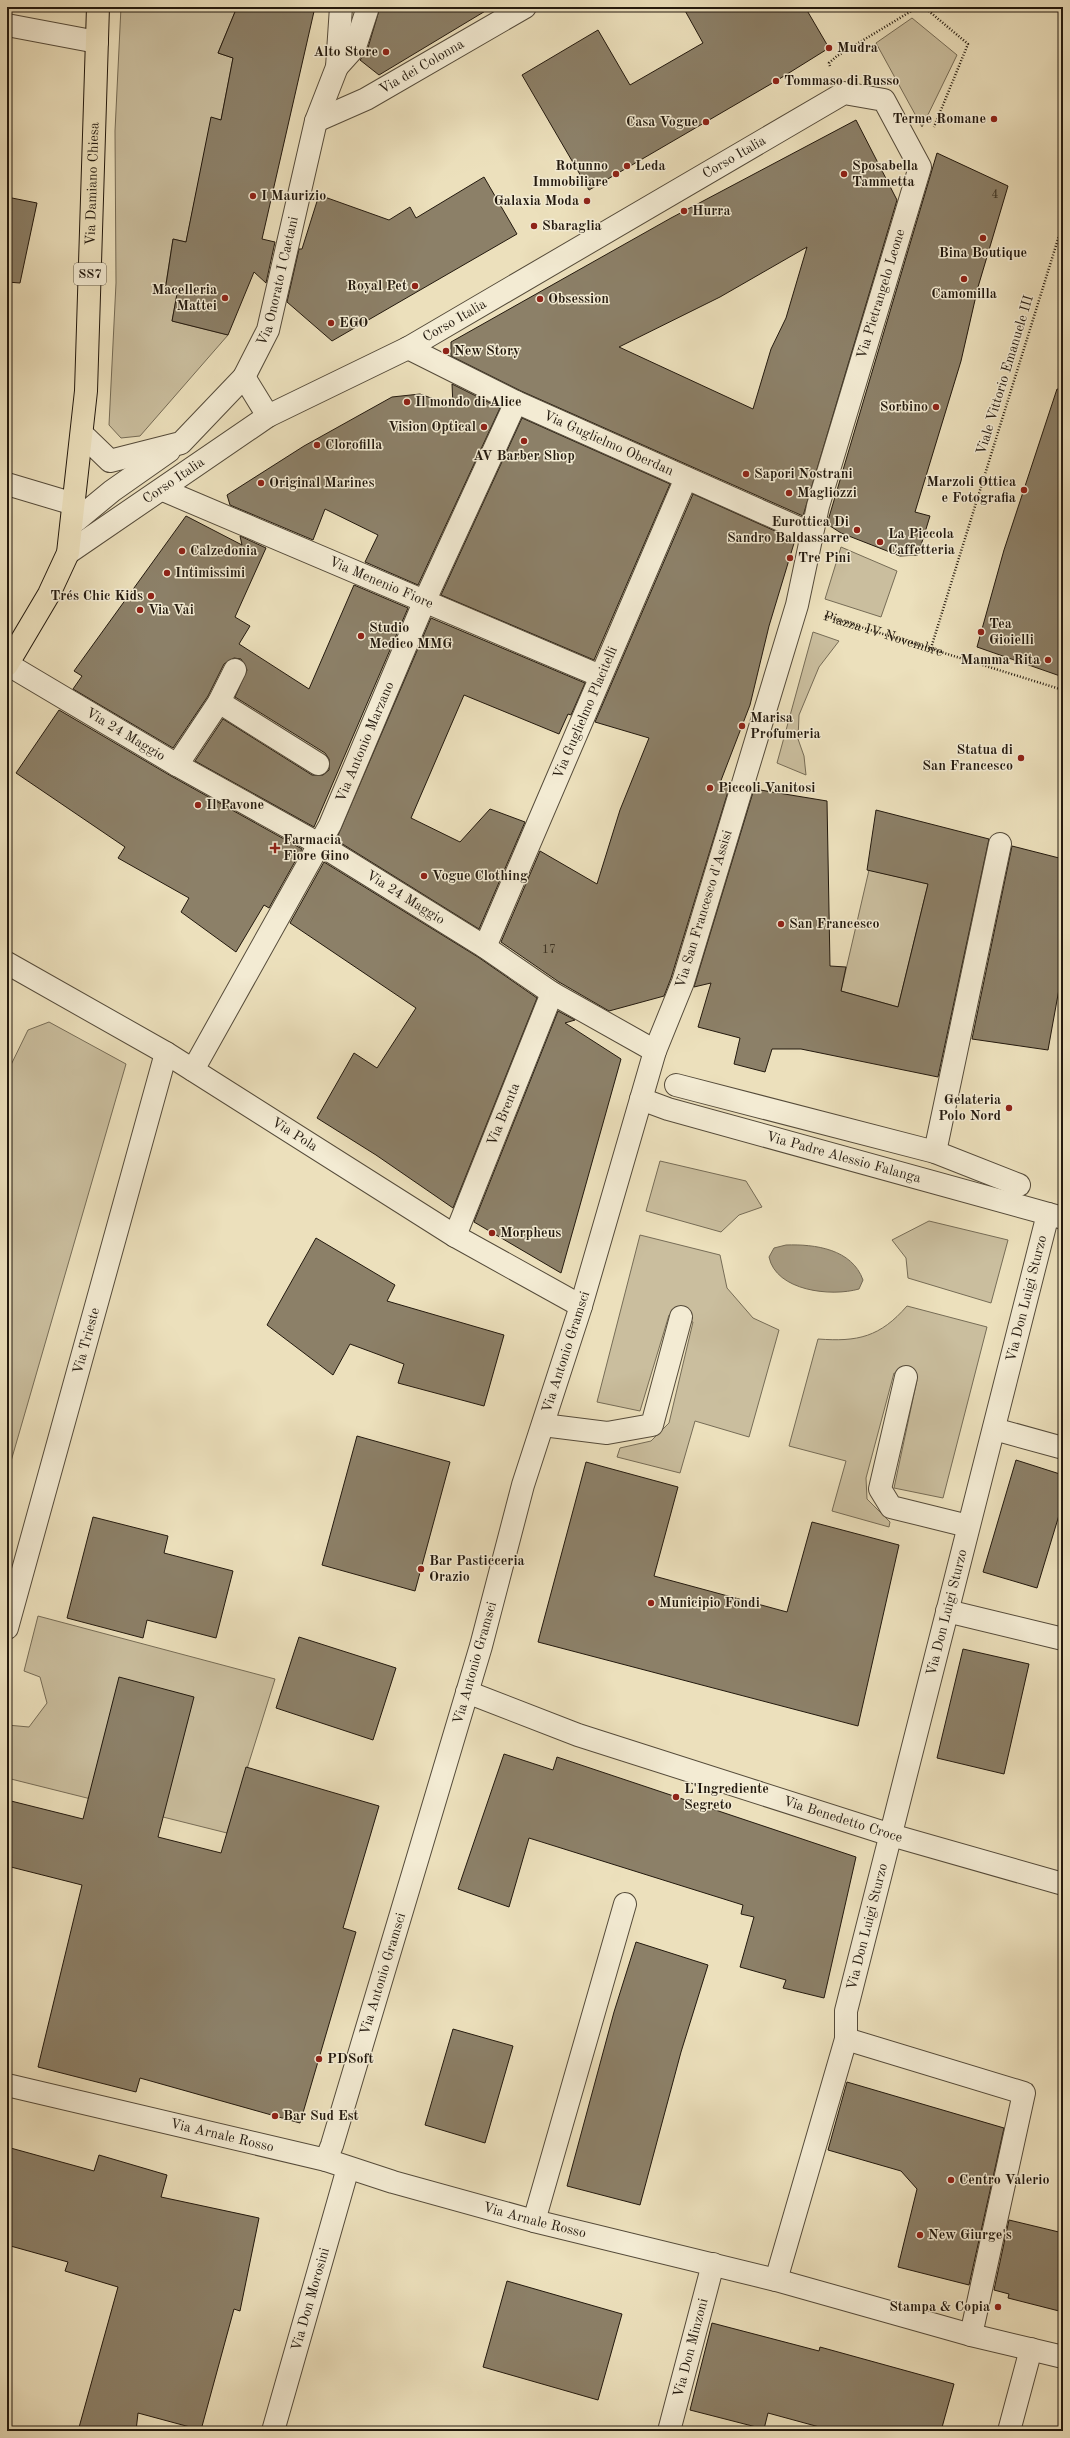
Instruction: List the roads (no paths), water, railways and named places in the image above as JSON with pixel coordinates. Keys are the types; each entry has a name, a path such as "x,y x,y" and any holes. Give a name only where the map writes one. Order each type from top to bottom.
{"main road":[{"name":"Via Damiano Chiesa","path":"73,514 86,391 98,7"},
{"name":"SS7","path":"7,664 49,594 68,553 73,514"}],"street":[{"path":"337,67 341,7"},
{"path":"337,67 355,47 368,7"},
{"name":"Via dei Colonna","path":"316,121 366,99 525,7"},
{"path":"7,25 97,42"},
{"name":"Via Onorato I Caetani","path":"73,514 112,491 181,442 244,377 268,330 316,121 337,67"},
{"name":"Corso Italia","path":"68,553 163,490 268,416 408,348 844,93 884,100 920,167"},
{"name":"Via Pietrangelo Leone","path":"812,534 818,506 920,167"},
{"name":"Via Guglielmo Oberdan","path":"408,348 516,402 812,534"},
{"path":"244,377 268,416"},
{"name":"Via Antonio Marzano","path":"193,1070 330,825 425,600 516,402"},
{"path":"82,434 110,461 181,442"},
{"name":"Via Guglielmo Placitelli","path":"485,947 599,677 686,478"},
{"path":"7,484 73,514"},
{"name":"Via Menenio Fiore","path":"163,490 425,600 591,672 599,677"},
{"name":"Via San Francesco d'Assisi","path":"655,1051 683,982 797,605 812,534"},
{"name":"Via 24 Maggio","path":"7,664 177,765 319,844 485,947 552,993 655,1051"},
{"path":"177,765 219,702 235,670"},
{"path":"219,702 318,764"},
{"path":"935,1152 1000,844"},
{"name":"Via Pola","path":"7,963 166,1053 455,1236 581,1306"},
{"name":"Via Brenta","path":"455,1236 552,993"},
{"name":"Via Antonio Gramsci","path":"326,2160 334,2138 481,1646 523,1485 581,1306 655,1051"},
{"name":"Via Trieste","path":"7,1628 166,1053"},
{"path":"676,1085 935,1152 1020,1185"},
{"name":"Via Padre Alessio Falanga","path":"641,1099 668,1109 1056,1216"},
{"name":"Via Don Luigi Sturzo","path":"776,2280 846,2039 846,2011 968,1526 994,1429 1056,1216"},
{"path":"543,1425 607,1433 652,1425 681,1318"},
{"path":"906,1377 880,1489 891,1507 968,1526"},
{"path":"994,1429 1063,1448"},
{"path":"947,1611 1063,1639"},
{"name":"Via Benedetto Croce","path":"467,1692 578,1735 891,1835 1063,1884"},
{"path":"534,2221 625,1904"},
{"path":"846,2039 1024,2093 971,2335"},
{"name":"Via Arnale Rosso","path":"7,2085 326,2160 348,2168 534,2221 776,2280 971,2335 1063,2357"},
{"name":"Via Don Morosini","path":"273,2431 348,2168"},
{"name":"Via Don Minzoni","path":"669,2431 712,2264"},
{"path":"1008,2431 1031,2349"}],"place":[{"name":"Mudra","path":"829,48"},
{"name":"Alto Store","path":"386,52"},
{"name":"Tommaso di Russo","path":"776,81"},
{"name":"Terme Romane","path":"994,119"},
{"name":"Casa Vogue","path":"706,122"},
{"name":"Leda","path":"627,166"},
{"name":"Rotunno Immobiliare","path":"616,174"},
{"name":"Sposabella Tammetta","path":"844,174"},
{"name":"I Maurizio","path":"253,196"},
{"name":"Galaxia Moda","path":"587,201"},
{"name":"Hurra","path":"684,211"},
{"name":"Sbaraglia","path":"534,226"},
{"name":"Bina Boutique","path":"983,238"},
{"name":"Camomilla","path":"964,279"},
{"name":"Royal Pet","path":"415,286"},
{"name":"Macelleria Mattei","path":"225,298"},
{"name":"Obsession","path":"540,299"},
{"name":"EGO","path":"331,323"},
{"name":"New Story","path":"446,351"},
{"name":"Il mondo di Alice","path":"407,402"},
{"name":"Sorbino","path":"936,407"},
{"name":"Vision Optical","path":"484,427"},
{"name":"AV Barber Shop","path":"524,441"},
{"name":"Clorofilla","path":"317,445"},
{"name":"Sapori Nostrani","path":"746,474"},
{"name":"Original Marines","path":"261,483"},
{"name":"Marzoli Ottica e Fotografia","path":"1024,490"},
{"name":"Magliozzi","path":"789,493"},
{"name":"Eurottica Di Sandro Baldassarre","path":"857,530"},
{"name":"La Piccola Caffetteria","path":"880,542"},
{"name":"Calzedonia","path":"182,551"},
{"name":"Tre Pini","path":"790,558"},
{"name":"Intimissimi","path":"167,573"},
{"name":"Trés Chic Kids","path":"151,596"},
{"name":"Via Vai","path":"140,610"},
{"name":"Tea Gioielli","path":"981,632"},
{"name":"Studio Medico MMG","path":"361,636"},
{"name":"Mamma Rita","path":"1048,660"},
{"name":"Marisa Profumeria","path":"742,726"},
{"name":"Statua di San Francesco","path":"1021,758"},
{"name":"Piccoli Vanitosi","path":"710,788"},
{"name":"Il Pavone","path":"198,805"},
{"name":"Farmacia Fiore Gino","path":"275,848"},
{"name":"Vogue Clothing","path":"424,876"},
{"name":"San Francesco","path":"781,924"},
{"name":"Gelateria Polo Nord","path":"1009,1108"},
{"name":"Morpheus","path":"492,1233"},
{"name":"Bar Pasticceria Orazio","path":"421,1569"},
{"name":"Municipio Fondi","path":"651,1603"},
{"name":"L'Ingrediente Segreto","path":"676,1797"},
{"name":"PDSoft","path":"319,2059"},
{"name":"Bar Sud Est","path":"275,2116"},
{"name":"Centro Valerio","path":"951,2180"},
{"name":"New Giurge's","path":"920,2235"},
{"name":"Stampa & Copia","path":"998,2307"}]}
